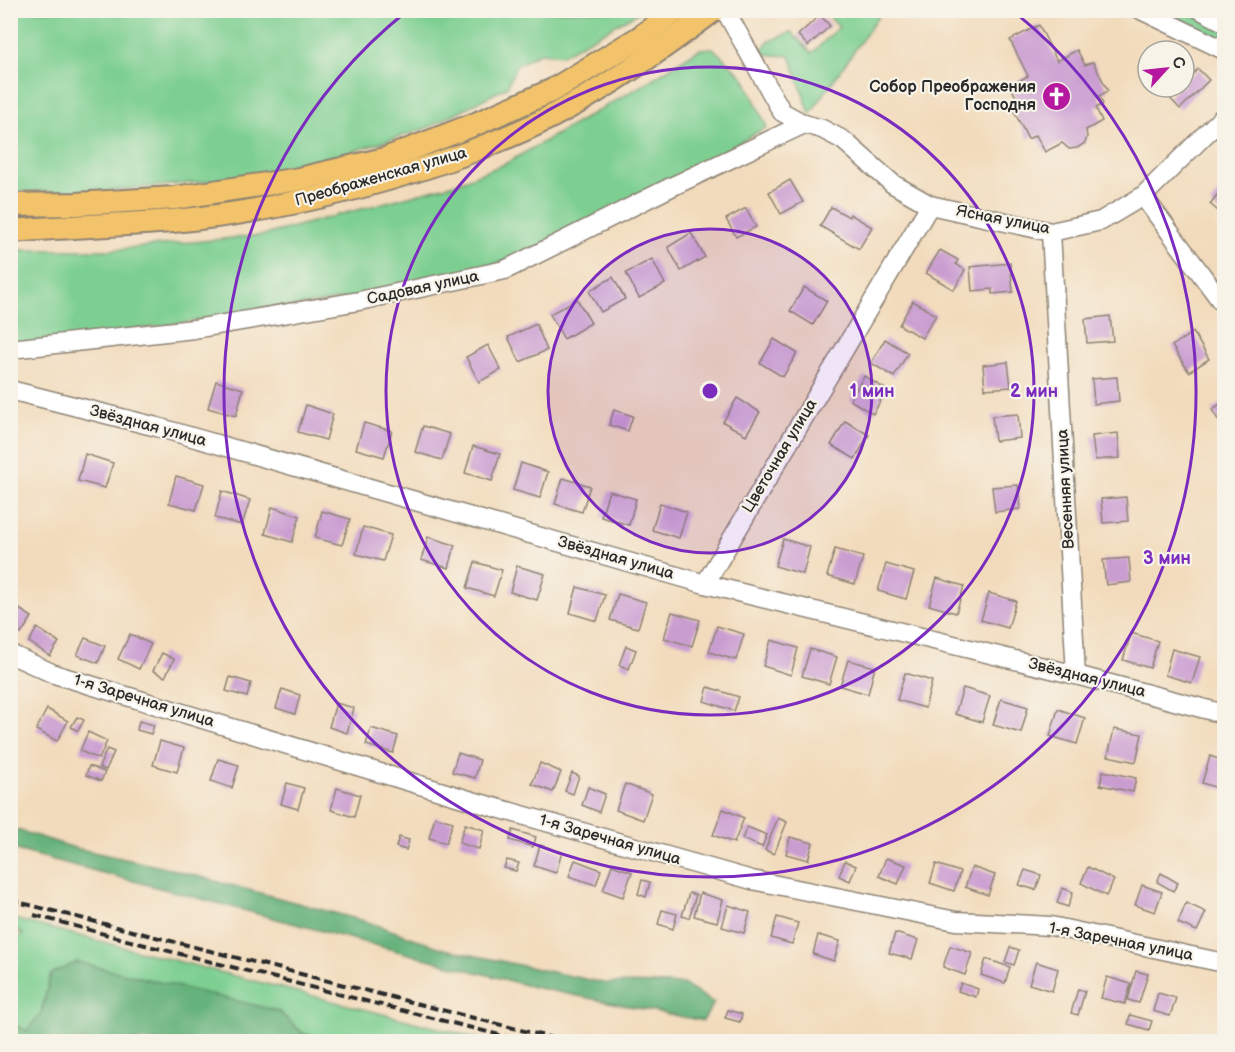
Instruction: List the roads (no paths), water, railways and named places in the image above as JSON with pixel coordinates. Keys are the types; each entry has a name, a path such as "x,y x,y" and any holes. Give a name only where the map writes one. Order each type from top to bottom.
{"main road":[{"name":"Преображенская улица","path":"10,205 174,198 299,179 385,159 478,123 553,90 639,38 677,10"},
{"name":"Преображенская улица","path":"10,231 175,221 284,205 439,163 516,134 586,97 663,48 714,10"}],"street":[{"name":"Ясная улица","path":"725,10 782,112 843,140 893,184 930,205 1051,232 1101,221 1143,196 1224,116"},
{"path":"1142,10 1224,50"},
{"path":"1201,10 1224,22"},
{"name":"Садовая улица","path":"10,348 194,329 359,301 505,270 804,124"},
{"path":"1143,196 1224,305"},
{"name":"Цветочная улица","path":"705,584 930,205"},
{"name":"Весенняя улица","path":"1051,232 1076,675"},
{"name":"Звёздная улица","path":"10,390 157,427 705,584 1076,675 1224,714"},
{"name":"1-я Заречная улица","path":"10,654 54,674 145,702 476,802 752,880 956,921 1051,926 1224,963"}],"railway":[{"path":"10,900 568,1042"},
{"path":"34,915 527,1042"}],"place":[{"name":"Собор Преображения Господня","path":"1057,96"}]}
